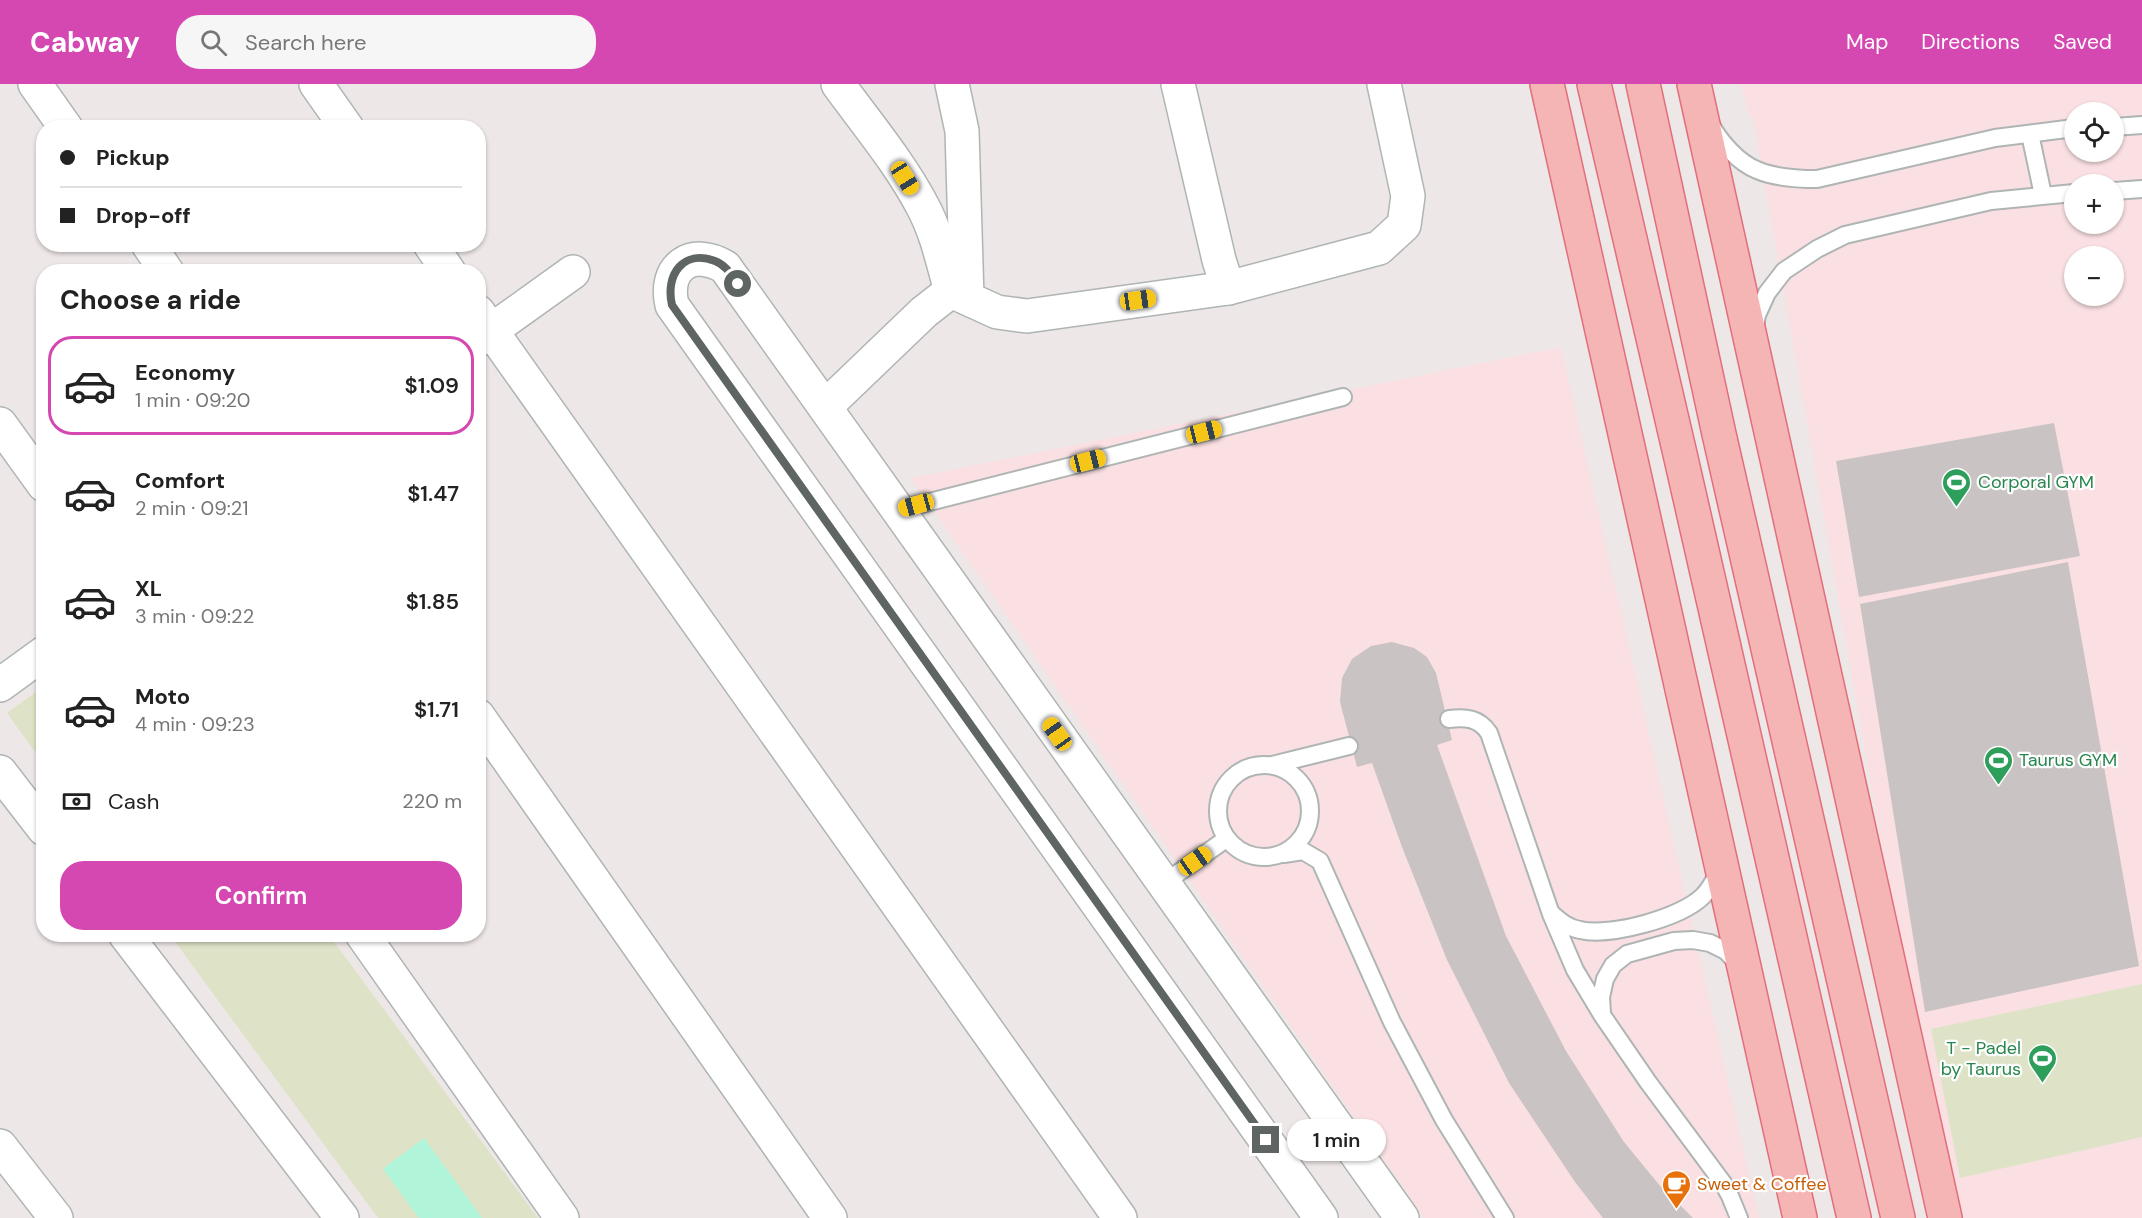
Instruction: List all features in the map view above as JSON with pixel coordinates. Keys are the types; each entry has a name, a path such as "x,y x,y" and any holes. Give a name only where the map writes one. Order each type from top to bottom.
{"main road":[{"path":"1547,84 1800,1218"},
{"path":"1594,84 1854,1218"},
{"path":"1643,84 1719,434 1898,1218"},
{"path":"1696,92 1944,1218"}],"street":[{"path":"35,84 60,120"},
{"path":"316,84 341,120"},
{"path":"838,84 897,164 923,207 959,295 997,312 1027,316 1228,288 1379,248 1404,225 1408,196 1384,84"},
{"path":"952,84 962,131 959,295"},
{"path":"1178,84 1219,261 1228,288"},
{"path":"1321,1218 672,305 669,293 670,281 683,264 693,259 716,261 725,267 1402,1218"},
{"path":"486,326 573,272"},
{"path":"825,407 924,312 959,295"},
{"path":"486,332 1120,1218"},
{"path":"0,424 36,474"},
{"path":"0,685 36,659"},
{"path":"486,727 830,1218"},
{"path":"0,772 36,819"},
{"path":"130,942 342,1218"},
{"path":"368,942 562,1218"},
{"path":"0,1146 56,1218"}],"lane":[{"path":"1696,92 1716,134 1735,155 1756,170 1801,179 1817,179 1995,138 2064,129"},
{"path":"2124,126 2142,125"},
{"path":"2030,134 2043,195"},
{"path":"2124,190 2142,189"},
{"path":"1755,365 1754,336 1757,315 1767,293 1784,271 1817,249 1845,235 1990,201 2064,194"},
{"path":"898,510 1343,397"},
{"path":"1449,719 1463,718 1483,723 1489,733 1551,914 1575,970 1602,1015 1648,1082 1723,1183 1731,1196 1739,1218"},
{"path":"1349,746 1272,765 1256,765 1241,770 1229,780 1220,794 1217,809 1219,825 1226,839 1238,850 1252,857 1268,858 1303,852 1320,861 1392,1022 1444,1120 1505,1218"},
{"path":"1272,765 1286,770 1298,779 1306,791 1310,805 1310,820 1306,834 1296,846 1284,854"},
{"path":"1164,883 1226,839"},
{"path":"1551,914 1567,927 1600,933 1667,917 1702,898 1711,887 1721,866"},
{"path":"1602,1015 1601,997 1605,979 1613,965 1627,954 1674,941 1693,940 1710,943 1726,951 1743,970"}],"shaded area":[{"path":"1741,84 2142,84 2142,1218 1948,1218 1753,119 1748,113"},
{"path":"1561,347 1759,1218 1424,1218 911,478"},
{"path":"36,692 36,753 7,713"},
{"path":"175,942 334,942 538,1218 378,1218"},
{"name":"T - Padel by Taurus","path":"2142,984 2142,1137 1960,1178 1931,1029"},
{"path":"424,1138 482,1218 419,1218 383,1169"}],"building":[{"name":"Corporal GYM","path":"2054,423 2080,556 1859,597 1836,461"},
{"name":"Taurus GYM","path":"2068,562 2139,966 1925,1012 1860,604"},
{"path":"1392,642 1414,648 1427,657 1436,673 1452,740 1437,745 1506,936 1566,1051 1624,1142 1675,1204 1677,1202 1693,1218 1603,1218 1575,1182 1509,1083 1447,960 1402,847 1372,763 1357,767 1340,702 1342,678 1352,659 1371,646"}],"place":[{"name":"Corporal GYM","path":"1957,508"},
{"name":"Taurus GYM","path":"1998,786"},
{"name":"T - Padel by Taurus","path":"2042,1084"},
{"name":"Sweet & Coffee","path":"1676,1210"}],"route":[{"path":"738,284 725,267 716,261 693,259 683,264 675,272 670,281 669,293 672,305 1266,1140"}]}
